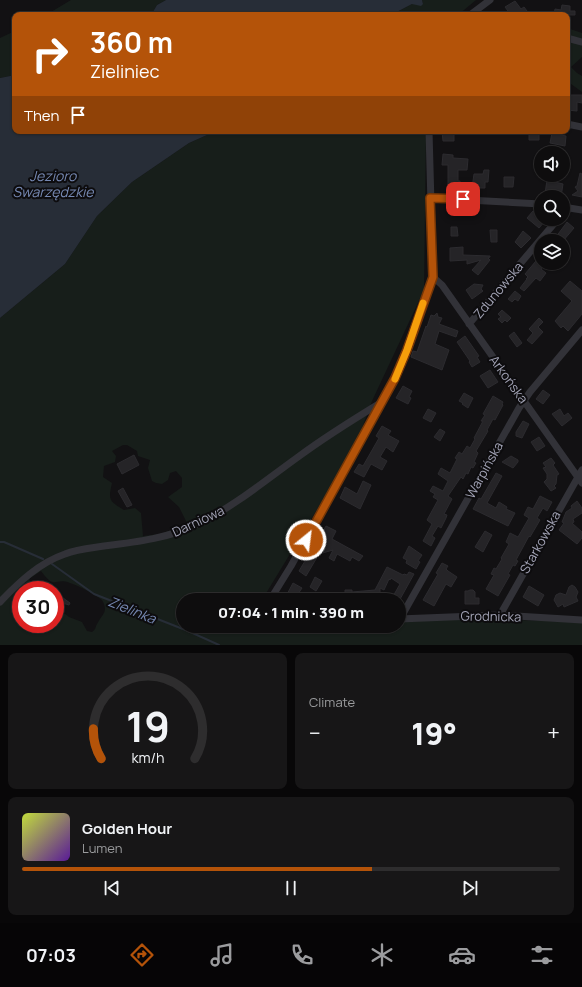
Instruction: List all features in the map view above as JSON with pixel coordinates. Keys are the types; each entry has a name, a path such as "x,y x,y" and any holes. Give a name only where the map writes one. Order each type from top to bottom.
{"street":[{"path":"474,12 490,0"},
{"path":"570,39 582,42"},
{"path":"570,125 582,127"},
{"path":"274,593 291,566 395,378 407,350 433,277 429,134"},
{"path":"430,198 534,204"},
{"path":"570,210 582,210"},
{"name":"Zdunowska","path":"469,324 552,226"},
{"name":"Arkońska","path":"433,277 442,285 580,480"},
{"name":"Warpińska","path":"406,608 524,400 582,330"},
{"name":"Darniowa","path":"0,602 30,573 66,553 162,537 175,534 200,523 246,495 306,452 382,402"},
{"name":"Starkowska","path":"500,614 580,480 582,470"},
{"name":"Grodnicka","path":"406,619 500,614 582,620"}],"shaded area":[{"path":"71,0 166,0 157,5 153,12 51,12"},
{"path":"422,0 476,0 462,12 397,12 412,4 423,4"},
{"path":"570,29 582,33 582,57 571,67 582,76 582,92 570,83"},
{"path":"12,32 12,76 0,78 0,38"},
{"path":"209,134 426,134 424,290 372,401 355,447 266,593 176,593 176,633 406,633 406,621 447,618 582,622 582,645 0,645 0,318 65,264 97,216 132,182 189,143","holes":["123,445 127,445 137,451 138,456 150,460 148,468 152,481 162,484 168,480 170,473 176,471 182,478 182,487 168,497 179,507 188,525 159,534 143,536 141,513 135,508 124,510 111,500 110,493 112,483 103,477 104,466 115,462 116,456 112,451"]}],"water":[{"path":"166,0 422,0 423,4 421,6 412,4 397,12 153,12 157,5"},
{"name":"Jezioro Swarzędzkie","path":"12,76 12,134 209,134 189,143 132,182 97,216 65,264 0,318 0,78"}],"building":[{"path":"515,1 521,9 524,7 528,12 509,12 505,7"},
{"path":"562,5 570,6 570,11 575,11 575,15 570,15 570,12 554,12 555,9 561,10"},
{"path":"570,95 582,95 582,103 577,102 577,111 570,110"},
{"path":"442,134 454,134 454,141 443,141"},
{"path":"529,134 539,134 539,140 529,140"},
{"path":"552,134 566,136 565,146 550,143"},
{"path":"443,154 453,155 453,158 468,159 467,170 458,170 458,181 460,181 460,188 448,187 448,165 442,165"},
{"path":"484,170 489,170 488,182 485,182 485,188 472,188 474,174 483,174"},
{"path":"580,173 582,174 582,197 572,195 578,191 575,187 577,186"},
{"path":"504,177 514,177 513,187 504,187"},
{"path":"547,182 563,184 562,190 546,190"},
{"path":"533,211 534,212 534,224 527,218"},
{"path":"570,225 574,228 569,234 558,234 564,226 570,226"},
{"path":"451,227 457,227 458,236 451,236"},
{"path":"490,230 497,230 497,242 491,242"},
{"path":"523,231 531,238 521,248 515,242"},
{"path":"463,247 463,255 490,256 488,258 490,260 478,275 472,270 481,260 467,264 467,260 450,261 450,248"},
{"path":"534,263 534,270 542,270 546,273 540,281 536,278 524,291 520,288 528,277 525,274"},
{"path":"570,281 582,291 582,314 568,331 563,326 561,328 555,321 572,301 561,291"},
{"path":"474,284 483,285 481,289 483,291 472,299 466,290"},
{"path":"515,291 521,296 518,301 515,299 512,302 508,299"},
{"path":"502,310 511,318 507,322 505,320 502,323 498,319 501,317 498,314"},
{"path":"437,313 438,317 442,318 439,324 458,331 456,337 439,331 435,344 449,350 442,370 411,357 413,351 417,352 431,315 434,316"},
{"path":"539,318 543,322 538,327 543,332 532,344 527,340 533,333 529,329"},
{"path":"514,332 522,343 517,347 509,336"},
{"path":"465,336 479,356 477,357 480,362 472,367 469,362 470,361 457,342"},
{"path":"490,370 498,382 488,388 480,376"},
{"path":"403,386 412,391 408,404 396,398"},
{"path":"543,390 550,395 543,404 536,399"},
{"path":"464,393 473,398 468,408 459,401"},
{"path":"493,396 503,402 503,405 495,420 493,419 487,430 488,431 476,451 478,453 474,462 476,463 473,468 471,467 468,474 466,473 463,479 461,477 448,496 452,499 444,514 447,515 446,518 441,528 438,526 432,536 435,538 431,546 423,541 432,524 427,520 438,500 433,497 435,494 430,491 433,486 443,491 448,481 438,474 441,468 450,473 457,459 455,458 459,452 462,454 467,446 470,448 483,421 481,421 485,415 483,414"},
{"path":"428,409 436,413 431,422 423,418"},
{"path":"560,409 564,416 568,413 572,418 562,426 552,414"},
{"path":"523,421 529,424 522,438 516,436 516,432"},
{"path":"382,426 391,431 388,435 399,441 393,452 386,447 380,457 387,461 382,470 371,464 364,477 354,472 359,464 363,466 379,438 376,436"},
{"path":"440,429 445,432 440,441 434,437"},
{"path":"539,437 545,446 537,451 531,442"},
{"path":"134,455 139,465 122,474 117,464"},
{"path":"511,456 518,460 513,468 502,462"},
{"path":"551,458 555,463 553,465 559,474 557,475 556,484 554,486 556,488 551,491 544,482 547,479 547,474 543,468 546,467 543,463"},
{"path":"496,473 502,476 487,503 496,508 499,502 507,507 506,509 515,513 508,526 473,509 479,498 481,499"},
{"path":"363,481 371,485 360,509 340,498 345,487 357,494"},
{"path":"123,488 132,505 127,507 118,491"},
{"path":"540,496 552,502 547,511 543,508 537,518 540,520 530,537 529,536 516,560 518,561 515,566 513,565 508,574 510,575 498,596 486,589 494,575 491,574 502,559 501,558 509,544 506,542 510,533 518,537 529,518 524,515 528,507 533,509"},
{"path":"577,501 582,508 582,513 573,519 574,522 572,523 582,532 582,538 577,544 559,530 564,523 562,522 566,512 572,508 571,506"},
{"path":"326,526 336,531 332,539 363,556 359,561 352,557 350,561 337,554 334,561 329,558 333,550 319,554 306,576 299,571"},
{"path":"485,531 492,535 483,552 475,547"},
{"path":"409,546 422,555 418,561 420,562 416,569 406,563 407,560 403,558"},
{"path":"442,563 448,566 446,569 457,577 451,587 446,584 434,606 423,600 438,574 436,573"},
{"path":"387,567 403,575 407,575 409,572 414,574 403,593 395,593 400,584 391,578 390,580 389,579 384,590 380,588 380,593 345,593 345,590 352,590 352,592 375,590"},
{"path":"315,577 322,581 316,591 310,587"},
{"path":"293,583 302,588 299,593 288,593"},
{"path":"572,585 578,592 576,597 578,601 564,607 563,604 558,607 554,600 556,595 560,593 566,595 569,587"},
{"path":"529,586 544,595 538,606 523,597"},
{"path":"470,590 475,592 475,598 479,598 479,604 465,604 465,591"},
{"path":"64,599 70,603 69,605 64,604"}],"waterway":[{"name":"Zielinka","path":"0,542 4,542 43,559"},
{"name":"Zielinka","path":"52,564 94,594 188,631 219,645"}],"slow traffic":[{"path":"395,379 407,350 423,303"}],"route":[{"path":"306,540 395,378 407,350 433,277 430,198 463,199"}]}
